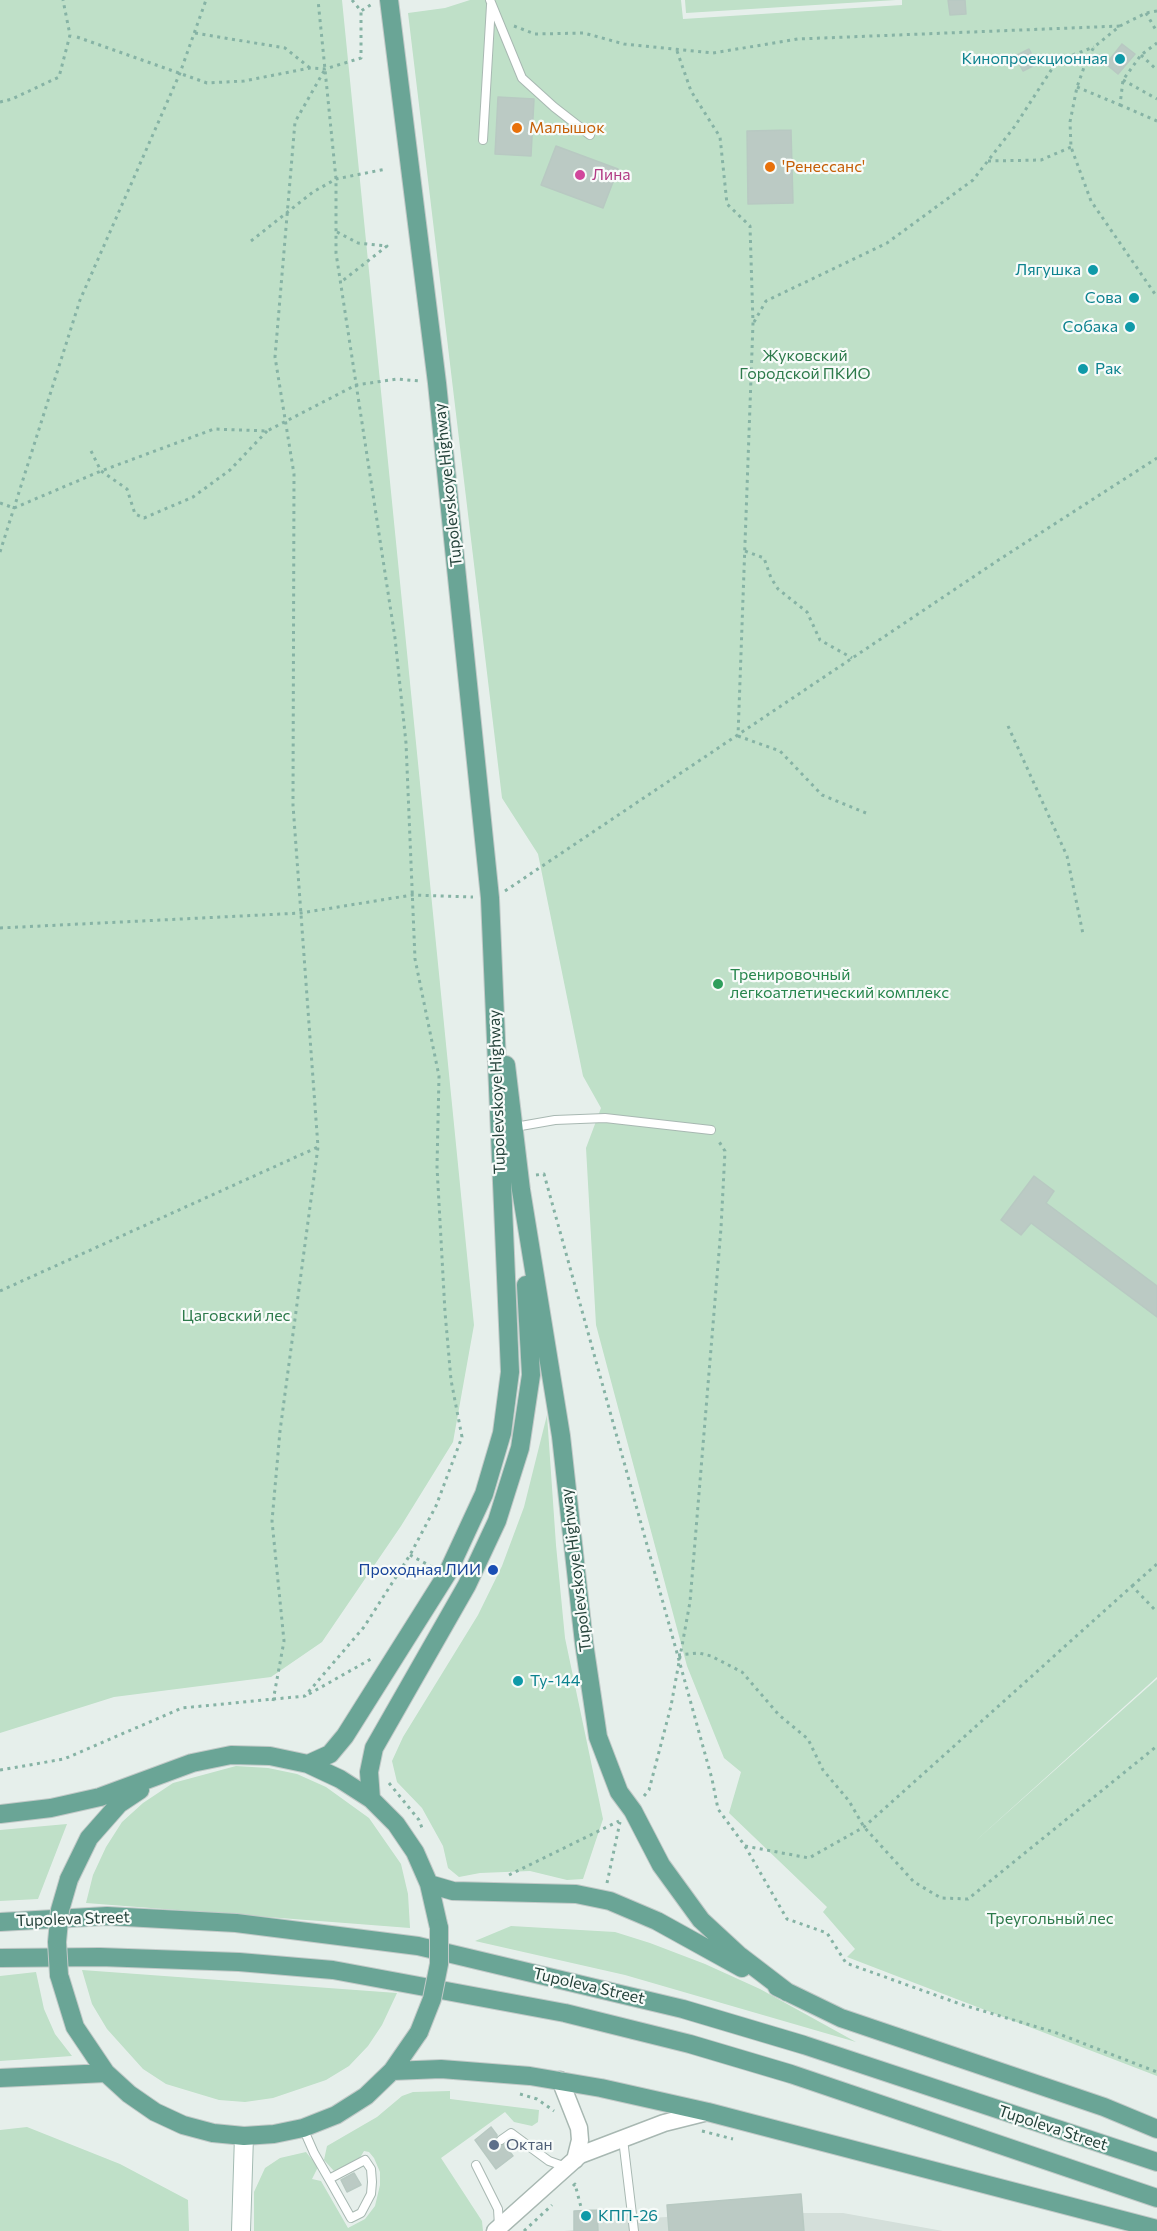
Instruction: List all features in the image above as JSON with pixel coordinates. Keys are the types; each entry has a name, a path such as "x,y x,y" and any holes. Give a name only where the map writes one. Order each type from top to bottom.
{"main road":[{"name":"Tupolevskoye Highway","path":"308,1764 330,1754 345,1736 447,1574 484,1494 502,1433 510,1372 501,1228 490,898 437,383 389,0"},
{"name":"Tupolevskoye Highway","path":"371,1799 369,1772 374,1748 467,1585 497,1521 520,1448 531,1375 515,1127 493,971"},
{"name":"Tupolevskoye Highway","path":"520,1184 561,1436 584,1643 598,1737 627,1816 701,1920 740,1956 787,1992"},
{"path":"0,1814 51,1808 100,1797 192,1763 231,1755 270,1756 308,1764 340,1779 371,1799 396,1824 415,1852 429,1884 439,1928 436,1975 432,1999 419,2032 392,2071 366,2096 336,2115 303,2128 274,2134 244,2136 213,2133 183,2125 146,2106 106,2073 75,2027 59,1975 57,1942 60,1910 69,1879 90,1838 119,1804 156,1778"},
{"path":"429,1884 453,1891 576,1894 610,1901 657,1922 787,1992 841,2018 1104,2107 1157,2129"},
{"name":"Tupoleva Street","path":"0,1922 107,1916 236,1923 418,1946 682,2008 804,2045 1157,2162"},
{"name":"Tupoleva Street","path":"0,1958 100,1957 238,1962 333,1970 565,2013 690,2044 792,2074 1157,2198"},
{"path":"392,2071 441,2069 560,2080 708,2112 1157,2229"},
{"path":"0,2078 106,2073"}],"street":[{"path":"560,2080 579,2128 580,2140 570,2164"},
{"path":"497,2229 580,2155 645,2131 708,2112"},
{"path":"241,2231 244,2136"}],"lane":[{"path":"491,1 522,78 590,135"},
{"path":"483,140 491,1"},
{"path":"515,1127 555,1120 605,1118 711,1130"},
{"path":"303,2128 329,2179 351,2218 361,2213 371,2194 372,2182 371,2169 365,2160 329,2179"},
{"path":"501,2140 511,2133 549,2161 570,2164"},
{"path":"623,2139 634,2231"},
{"path":"476,2165 498,2210 497,2229"}],"path":[{"path":"0,102 12,99 59,77 70,35 63,0"},
{"path":"0,552 80,300 180,74 206,0"},
{"path":"305,1696 364,1627 410,1555 436,1506 462,1437 451,1380 445,1312 437,1167 439,1076 415,959 405,731 395,638 341,282 336,179 318,0"},
{"path":"77,38 207,83 244,81 310,68 325,69 361,58 361,11 352,0"},
{"path":"361,11 378,0"},
{"path":"753,323 766,301 887,243 973,180 1015,126 1057,61 1094,47 1120,26 1146,13 1157,11"},
{"path":"1146,13 1157,32"},
{"path":"498,20 536,34 584,33 624,44 677,51 713,52 798,39 1120,26"},
{"path":"195,33 285,48 310,68"},
{"path":"1119,105 1123,80 1141,55 1157,43"},
{"path":"1094,47 1077,87 1070,122 1071,147 1091,201 1157,297"},
{"path":"677,51 691,91 720,137 727,204 750,226 753,323 738,736"},
{"path":"1141,55 1157,70"},
{"path":"273,1701 284,1641 272,1521 280,1431 318,1147 293,805 294,474 275,357 285,213 295,122 325,69"},
{"path":"1123,80 1157,99"},
{"path":"1077,87 1157,121"},
{"path":"987,161 1041,160 1071,147"},
{"path":"251,241 313,192 336,179 386,169"},
{"path":"337,232 358,243 387,246 341,282"},
{"path":"91,451 101,471 127,489 135,514 144,518 193,497 230,470 267,431 356,385 398,379 437,383"},
{"path":"0,503 14,508 101,471 214,429 267,431"},
{"path":"0,928 301,913 412,895 490,898 500,895 853,658 1157,458"},
{"path":"744,551 764,558 771,578 778,589 807,612 820,640 853,658"},
{"path":"1008,726 1067,856 1083,934"},
{"path":"738,736 780,751 822,795 866,813"},
{"path":"516,1880 506,1878 627,1816 649,1790 671,1706 678,1655 690,1602 721,1228 725,1151 711,1130"},
{"path":"0,1291 318,1147"},
{"path":"520,1184 544,1174 712,1779 718,1809 745,1846 787,1919 827,1933 846,1963 963,2005 1054,2032 1157,2072"},
{"path":"410,1555 447,1574"},
{"path":"745,1846 809,1858 864,1827 1157,1564"},
{"path":"1132,1586 1157,1612"},
{"path":"678,1655 699,1653 711,1656 742,1672 779,1715 808,1739 823,1770 849,1801 864,1827 914,1882 941,1898 969,1899 1157,1746"},
{"path":"0,1770 64,1759 182,1708 273,1701 305,1696 377,1656"},
{"path":"386,1781 418,1820 423,1830"},
{"path":"606,1885 627,1816"},
{"path":"508,2093 537,2099 557,2113"},
{"path":"570,2164 582,2211"},
{"path":"567,2192 575,2184"},
{"path":"524,2231 558,2200"}],"shaded area":[{"path":"801,2194 803,2213 843,2213 943,2231 564,2231 574,2230 574,2211 597,2210 598,2222 667,2217 667,2205"}],"green space":[{"name":"Цаговский лес","path":"0,0 342,0 474,1325 453,1442 401,1526 322,1642 271,1677 114,1697 0,1733"},
{"name":"Жуковский Городской ПКИО","path":"470,0 681,0 683,19 902,5 902,0 1157,0 1157,1677 971,1845 1157,1679 1157,2076 847,1957 855,1949 823,1912 827,1907 729,1813 741,1772 724,1758 687,1666 596,1325 586,1148 601,1108 583,1076 538,854 502,798 408,13 445,8"},
{"path":"685,0 896,0 686,13"},
{"path":"547,1415 565,1638 603,1819 583,1879 567,1880 530,1871 480,1873 459,1877 448,1868 443,1846 422,1808 397,1782 392,1761 403,1737 478,1615 502,1566 524,1507"},
{"path":"236,1766 268,1768 297,1774 326,1787 369,1818 401,1864 408,1894 410,1928 86,1903 93,1875 106,1847 122,1822 143,1803 173,1783"},
{"path":"67,1824 38,1899 0,1901 0,1830"},
{"path":"511,1926 615,1932 650,1943 705,1964 760,1989 856,2042 625,1975 475,1941"},
{"path":"82,1970 397,1993 382,2025 368,2046 349,2066 326,2080 273,2098 245,2102 219,2100 166,2084 143,2069 107,2029 92,2004"},
{"path":"36,1972 44,2009 55,2034 72,2056 0,2061 0,1976"},
{"path":"450,2091 450,2099 539,2110 538,2122 532,2126 514,2122 505,2112 441,2158 482,2221 483,2231 254,2231 254,2192 265,2168 280,2158 306,2152 318,2167 312,2179 321,2181 348,2228 365,2219 375,2206 380,2185 380,2172 374,2158 369,2152 364,2151 358,2161 334,2171 324,2160 327,2146 377,2117 402,2096 413,2092"},
{"path":"27,2127 120,2164 188,2200 189,2231 0,2231 0,2130"}],"building":[{"path":"948,0 965,0 966,14 950,15"},
{"name":"Кинопроекционная","path":"1122,44 1135,54 1118,74 1106,64"},
{"path":"1029,49 1037,64 1023,71 1015,56"},
{"path":"498,97 534,99 531,156 495,154"},
{"name":"'Ренессанс'","path":"791,130 793,203 748,204 747,131"},
{"path":"556,146 618,169 603,208 541,185"},
{"path":"1034,1176 1054,1191 1046,1203 1157,1286 1157,1317 1031,1223 1021,1235 1001,1220"},
{"path":"491,2127 497,2135 496,2144 505,2145 513,2156 496,2169 475,2140"},
{"path":"354,2173 361,2185 347,2192 341,2180"},
{"path":"801,2194 804,2231 669,2231 667,2205"},
{"name":"КПП-26","path":"597,2210 598,2231 574,2231 574,2211"}],"place":[{"name":"Кинопроекционная","path":"1120,59"},
{"name":"Малышок","path":"517,128"},
{"name":"'Ренессанс'","path":"770,167"},
{"name":"Лина","path":"580,175"},
{"name":"Лягушка","path":"1093,270"},
{"name":"Сова","path":"1134,298"},
{"name":"Собака","path":"1130,327"},
{"name":"Рак","path":"1083,369"},
{"name":"Тренировочный легкоатлетический комплекс","path":"718,984"},
{"name":"Проходная ЛИИ","path":"493,1570"},
{"name":"Ty-144","path":"518,1681"},
{"name":"Октан","path":"494,2145"},
{"name":"КПП-26","path":"586,2216"}],"park label":[{"name":"Треугольный лес","path":"1050,1919"}]}
